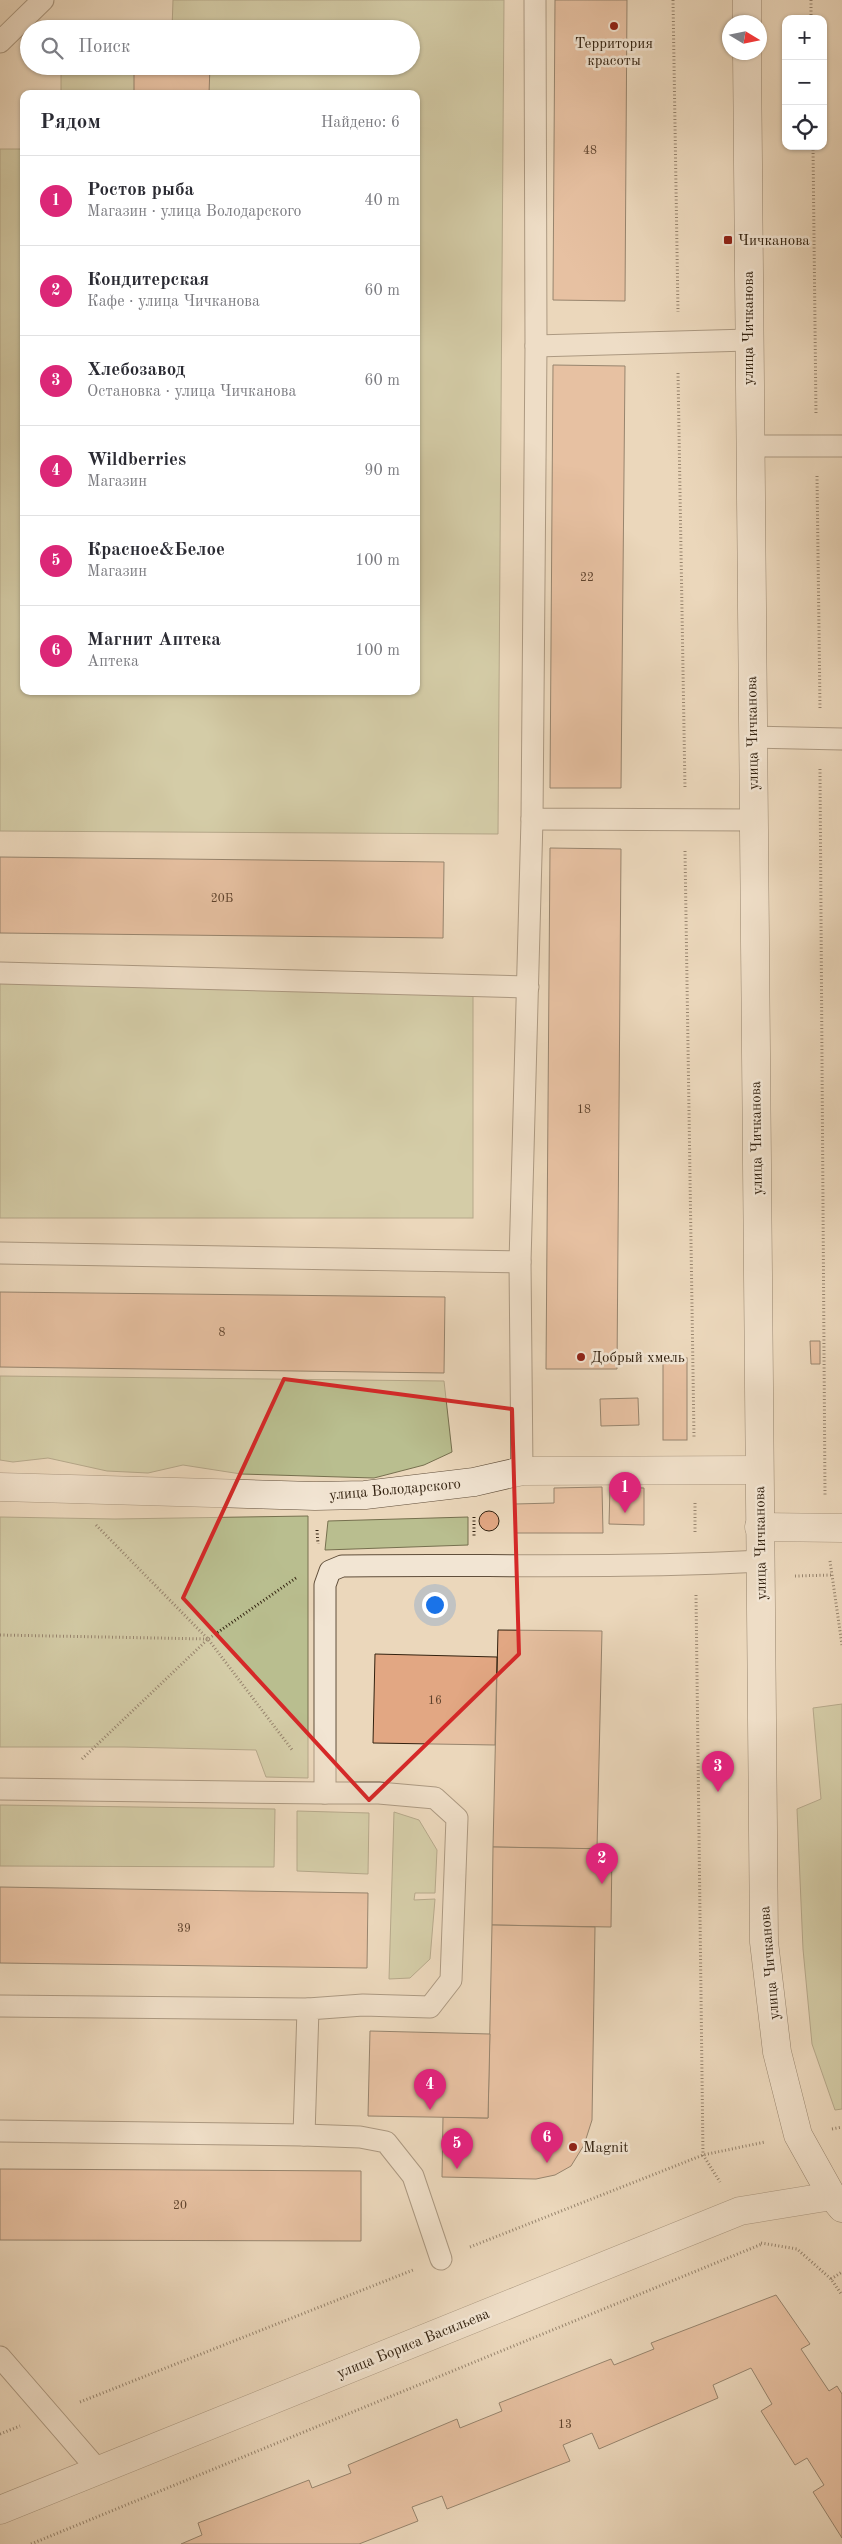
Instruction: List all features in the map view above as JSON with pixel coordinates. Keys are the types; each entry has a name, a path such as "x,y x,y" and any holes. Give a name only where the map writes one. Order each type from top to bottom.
{"main road":[{"path":"747,0 747,15"},
{"name":"улица Чичканова","path":"747,60 748,340 764,1942 777,2052 798,2135 839,2198"},
{"name":"улица Володарского","path":"0,1487 58,1487 315,1496 365,1495 474,1482 522,1471 759,1470"},
{"path":"759,1527 834,1528"},
{"name":"улица Бориса Васильева","path":"0,2510 740,2211 839,2198"}],"lane":[{"path":"23,20 43,0"},
{"path":"522,1471 520,1262 532,819 536,346 535,0"},
{"path":"0,42 20,22"},
{"path":"536,346 748,340"},
{"path":"749,446 842,446"},
{"path":"752,737 820,737 842,739"},
{"path":"532,819 753,820"},
{"path":"0,973 528,987"},
{"path":"0,1253 520,1262"},
{"path":"325,1793 325,1585 330,1571 342,1566 474,1564 696,1565 761,1561"},
{"path":"0,1790 379,1793 435,1798 457,1818 451,1980 430,2007 363,2005 308,2009 0,2006"},
{"path":"304,2134 308,2009"},
{"path":"0,2131 304,2134 360,2137 386,2142 413,2176 441,2259"},
{"path":"0,2357 98,2470"}],"path":[{"path":"673,0 703,2155 762,2244"},
{"path":"811,0 811,15"},
{"path":"812,150 834,1528 842,1645"},
{"path":"474,1482 474,1564"},
{"path":"58,1487 208,1639 325,1793"},
{"path":"315,1496 318,1555 330,1571"},
{"path":"50,1790 208,1639 292,1580"},
{"path":"0,1635 208,1639"},
{"path":"31,2544 762,2244 797,2249 831,2279 842,2294"},
{"path":"831,2279 842,2272"}],"highlighted area":[{"path":"284,1379 512,1409 519,1654 369,1800 183,1598"}],"green space":[{"path":"173,0 504,0 498,834 0,831 0,149 20,149 20,695 420,695 420,90 61,90 61,75 420,75 420,20 172,20"},
{"path":"0,977 473,977 473,1218 0,1218"},
{"path":"0,1376 444,1381 452,1452 424,1465 374,1478 241,1474 183,1465 148,1473 107,1471 48,1458 13,1462 0,1460"},
{"path":"308,1516 308,1778 266,1777 256,1750 0,1747 0,1517 115,1519"},
{"path":"468,1517 468,1545 325,1550 328,1521"},
{"path":"842,1704 842,2109 835,2110 812,2044 803,1949 797,1809 821,1799 813,1708"},
{"path":"0,1805 275,1809 274,1867 0,1866"},
{"path":"297,1811 369,1813 368,1874 297,1871"},
{"path":"394,1812 419,1820 437,1850 435,1893 415,1893 414,1900 435,1899 430,1959 410,1978 389,1979"}],"building":[{"path":"555,0 627,0 625,301 553,300"},
{"path":"134,75 210,75 209,90 134,90"},
{"path":"553,365 625,366 621,788 550,788"},
{"path":"550,848 621,849 617,1369 546,1369"},
{"path":"0,857 444,862 443,938 0,933"},
{"path":"0,1292 445,1297 444,1373 0,1367"},
{"path":"810,1341 820,1341 820,1364 811,1364"},
{"path":"663,1358 687,1358 687,1440 663,1440"},
{"path":"638,1398 639,1425 601,1426 600,1399"},
{"path":"602,1487 603,1533 515,1533 515,1504 554,1503 554,1488"},
{"path":"610,1487 644,1488 644,1525 609,1524"},
{"path":"489,1511 496,1514 499,1521 496,1528 489,1531 482,1528 479,1521 482,1514"},
{"path":"498,1630 602,1631 597,1849 493,1847"},
{"path":"375,1654 497,1657 495,1745 373,1743"},
{"path":"493,1847 612,1849 611,1927 492,1925"},
{"path":"0,1887 368,1893 367,1968 0,1963"},
{"path":"492,1925 595,1927 592,2120 584,2145 571,2166 555,2175 536,2179 442,2177 443,2117 488,2118"},
{"path":"370,2031 490,2034 488,2118 368,2116"},
{"path":"0,2169 361,2171 361,2241 0,2240"},
{"path":"776,2295 810,2344 801,2349 829,2391 837,2386 842,2394 842,2538 813,2492 824,2485 807,2458 795,2465 761,2411 772,2404 751,2368 713,2385 718,2398 599,2449 592,2433 563,2445 570,2461 447,2509 442,2496 412,2507 418,2521 359,2544 181,2544 202,2535 198,2523 309,2480 312,2488 351,2473 348,2465 457,2419 460,2428 502,2411 499,2403 611,2359 614,2365 654,2349 651,2343"}],"place":[{"name":"Территория красоты","path":"614,26"},
{"name":"Чичканова","path":"728,240"},
{"name":"Добрый хмель","path":"581,1357"},
{"name":"Ростов рыба","path":"625,1513"},
{"name":"Хлебозавод","path":"718,1792"},
{"name":"Кондитерская","path":"602,1884"},
{"name":"Wildberries","path":"430,2110"},
{"name":"Magnit","path":"573,2147"},
{"name":"Магнит Аптека","path":"547,2163"},
{"name":"Красное&Белое","path":"457,2169"}]}
